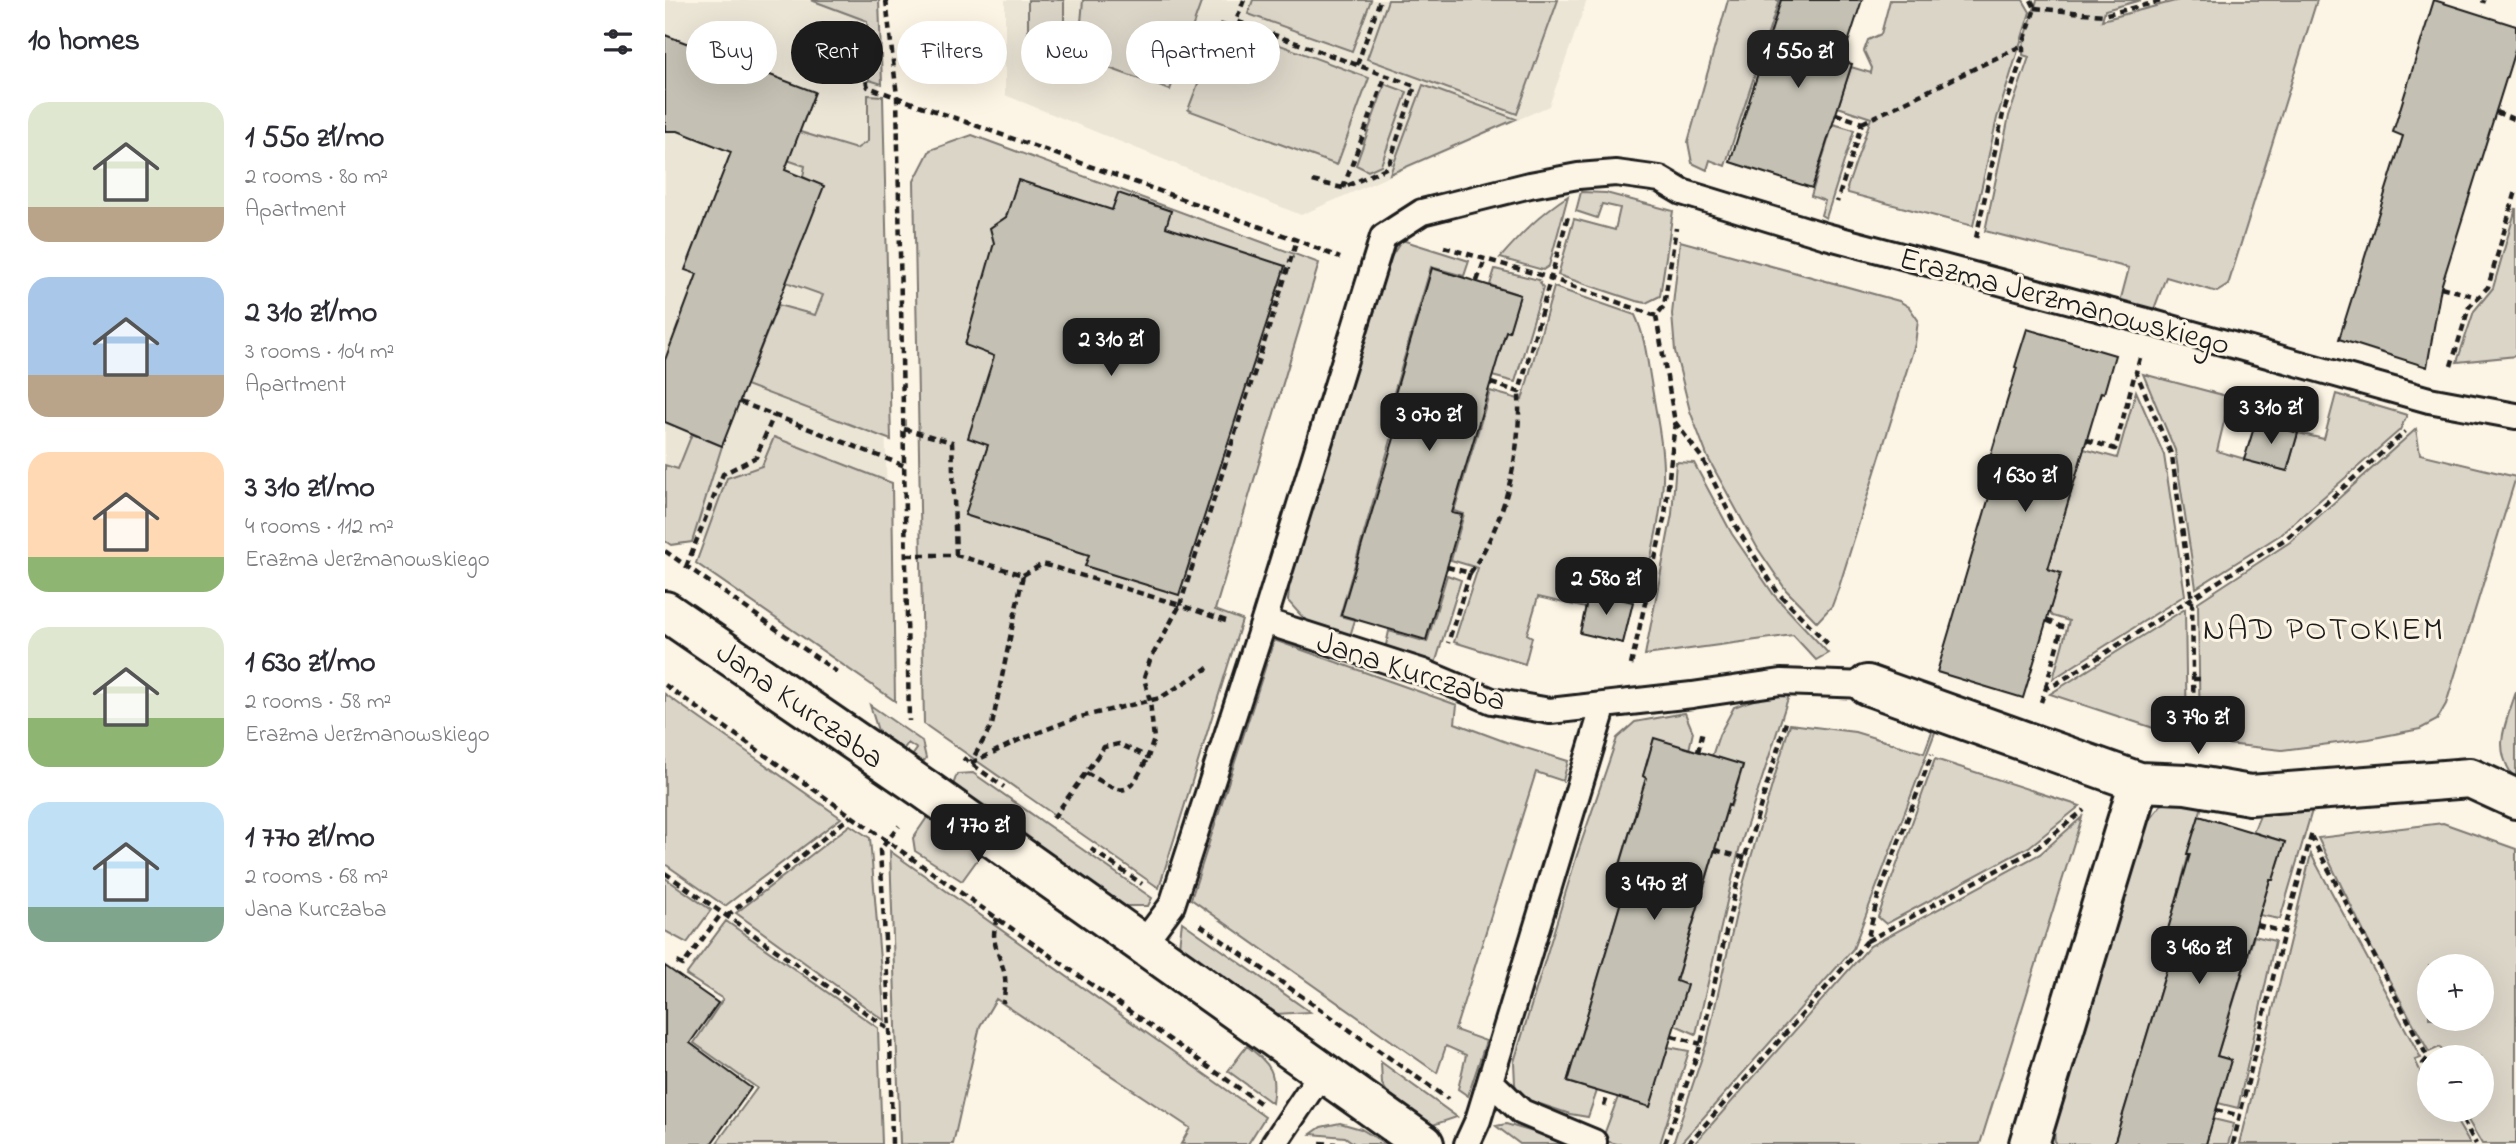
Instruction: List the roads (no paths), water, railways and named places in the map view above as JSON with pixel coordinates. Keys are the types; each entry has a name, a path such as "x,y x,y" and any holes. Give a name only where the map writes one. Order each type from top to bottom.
{"street":[{"name":"Jana Kurczaba","path":"665,611 926,790 1424,1144"},
{"path":"1867,685 2139,782 2186,784 2250,795 2470,778 2516,799"},
{"path":"2029,1144 2139,782"}],"lane":[{"name":"Erazma Jerzmanowskiego","path":"1259,626 1383,237 1422,212 1530,184 1616,173 1660,179 1682,192 1826,236 2429,400 2516,415"},
{"name":"Jana Kurczaba","path":"1259,626 1433,676 1492,701 1550,711 1781,682 1867,685"},
{"path":"1142,945 1172,905 1259,626"},
{"path":"1467,1144 1478,1120 1612,703"},
{"path":"1280,1135 1322,1072"},
{"path":"1490,1081 1522,1112 1594,1142"}],"district":[{"name":"NAD POTOKIEM","path":"2324,627"}]}
